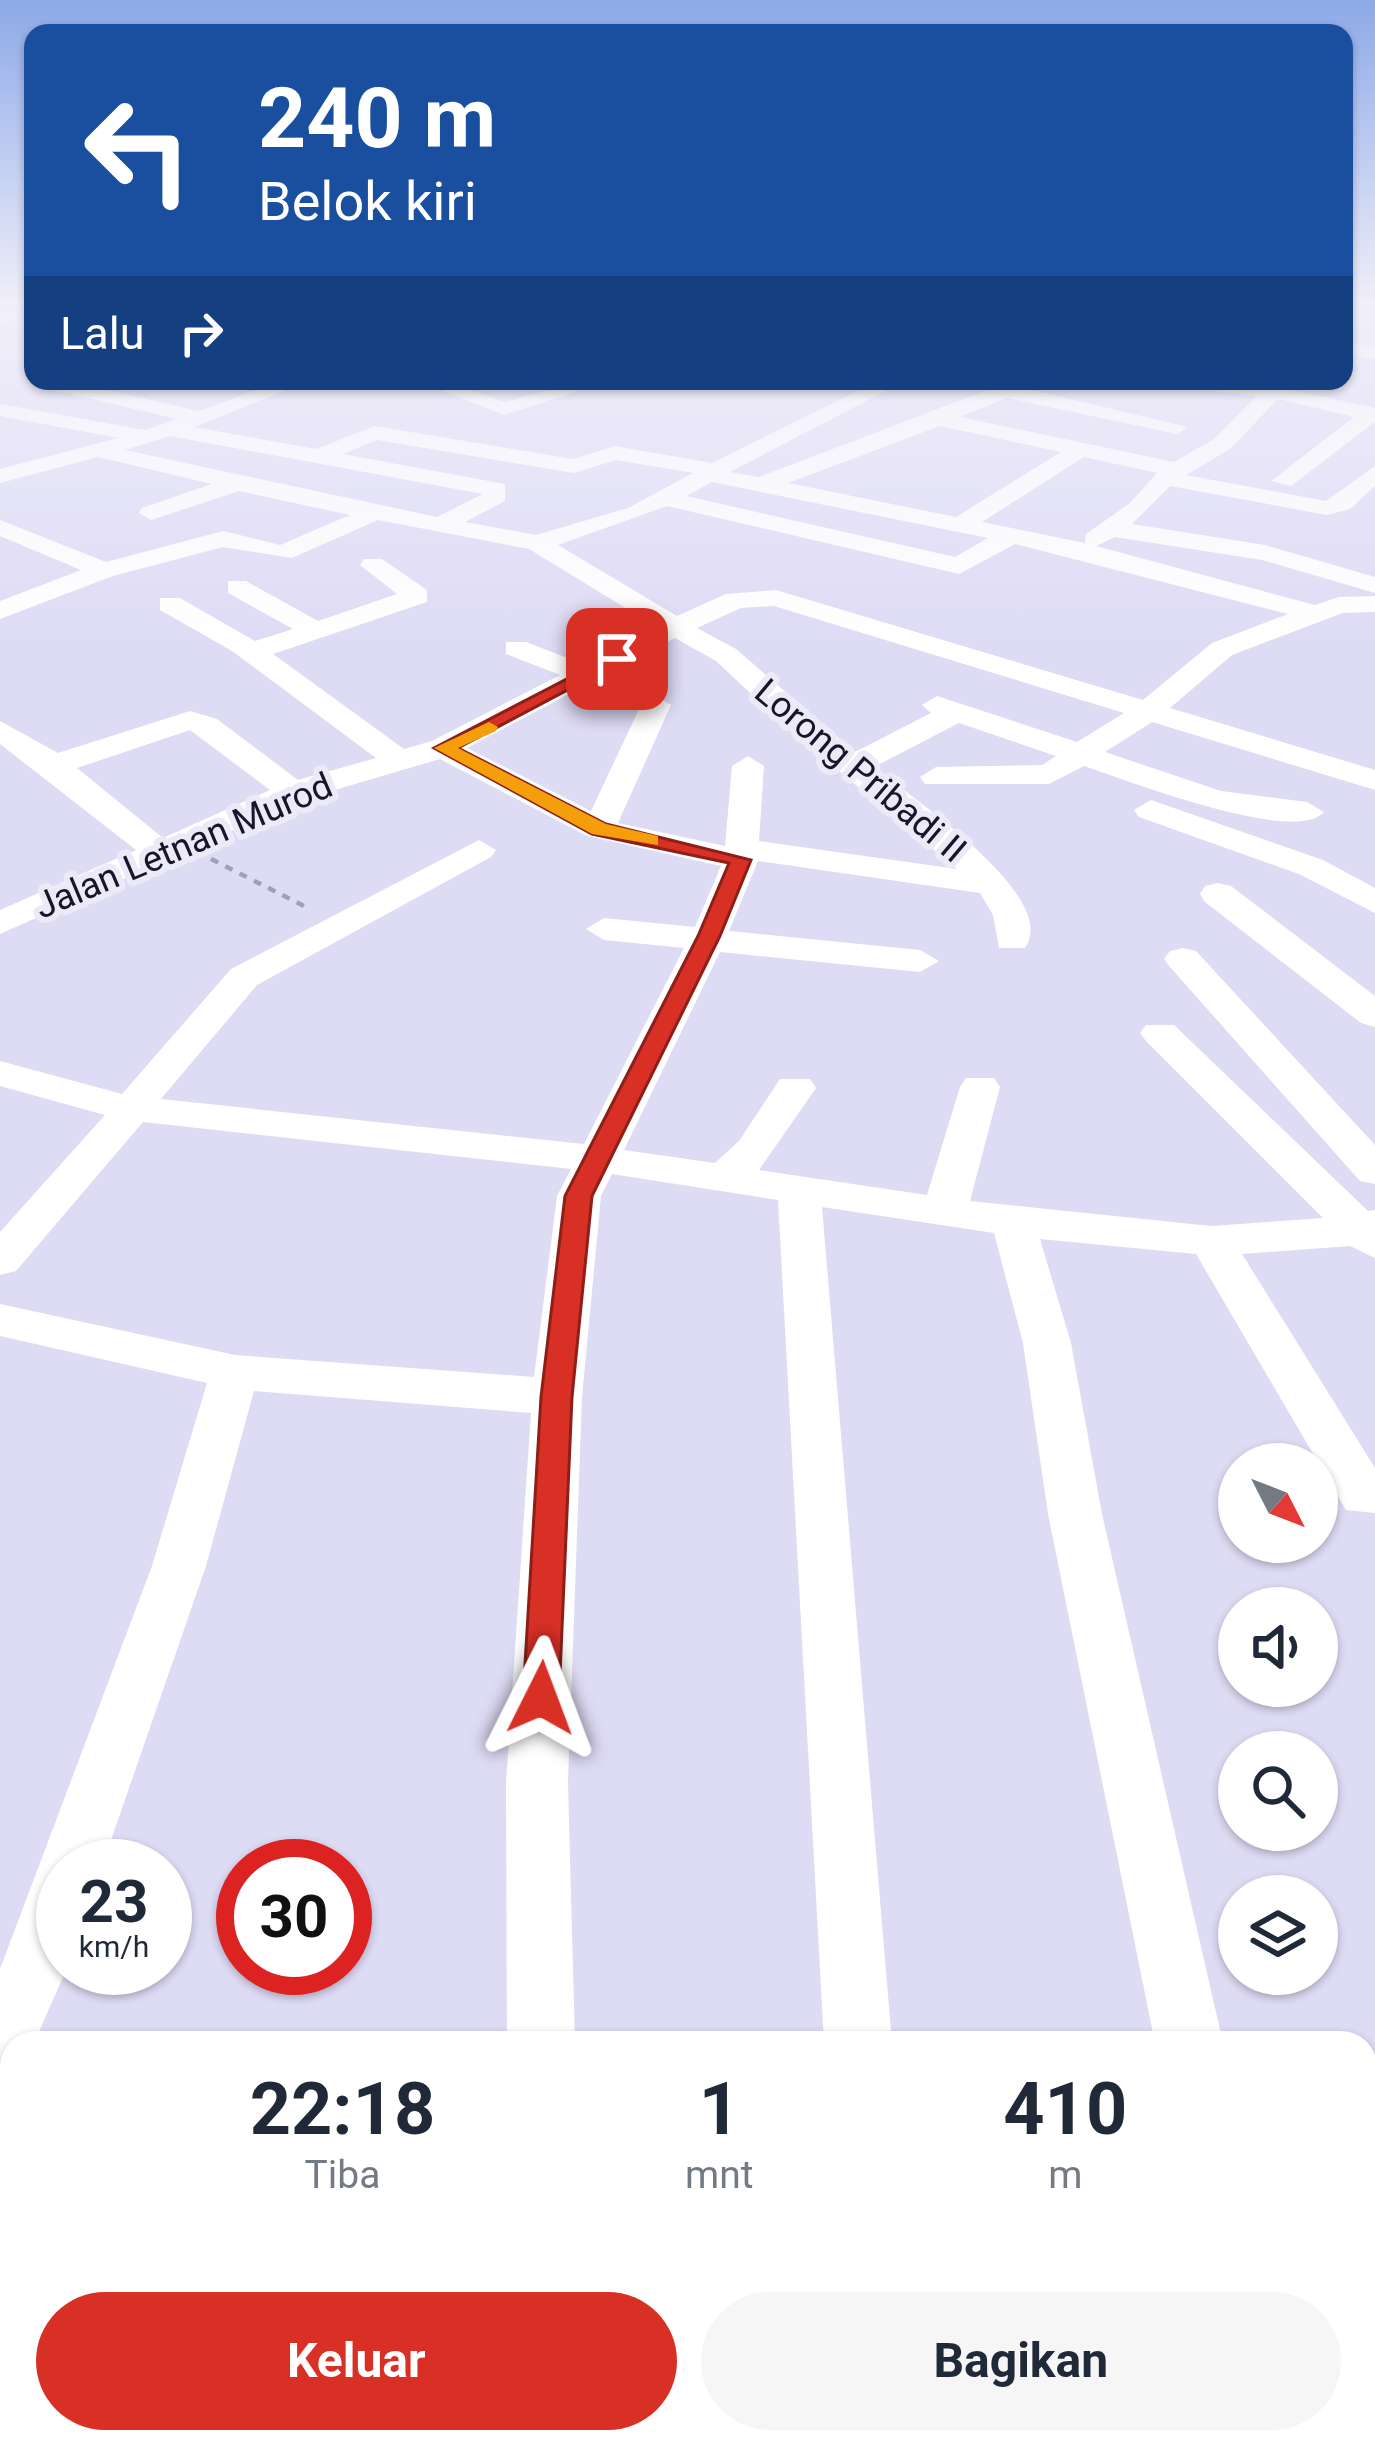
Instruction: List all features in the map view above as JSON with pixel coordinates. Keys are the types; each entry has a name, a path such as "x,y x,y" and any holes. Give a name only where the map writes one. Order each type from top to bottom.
{"street":[{"path":"44,416 478,481 497,493 442,524"},
{"path":"537,543 666,499 824,416"},
{"path":"759,484 860,455 939,416"},
{"path":"1048,422 1060,416"},
{"path":"1120,440 1165,425 1125,416"},
{"path":"1077,549 1114,529 1170,474 1222,444 1249,416"},
{"path":"1283,481 1365,416"},
{"path":"0,476 101,451 199,417"},
{"path":"935,418 1328,508 1342,504 1375,473"},
{"path":"314,458 375,433 577,466 615,453 1077,549 1314,613"},
{"path":"440,477 485,449"},
{"path":"960,525 1081,449"},
{"path":"101,451 537,543 675,627"},
{"path":"151,512 239,483"},
{"path":"666,499 958,566"},
{"path":"0,610 104,570 223,539 283,553 377,512"},
{"path":"1182,574 1217,545 1254,526 1294,534"},
{"path":"0,527 104,570"},
{"path":"1114,529 1217,545 1375,585"},
{"path":"917,586 1010,536"},
{"path":"252,652 320,633 418,596 373,565"},
{"path":"237,587 320,633"},
{"name":"Jalan Letnan Murod","path":"0,923 293,792 443,748 736,600 776,598 1375,780"},
{"path":"1049,774 1151,709 1222,650 1314,613 1358,602 1375,604"},
{"path":"170,604 252,652 400,760"},
{"name":"Lorong Pribadi II","path":"675,627 726,655 803,726 856,764 996,885 1011,915 1012,940"},
{"path":"516,648 589,676"},
{"path":"599,829 656,705"},
{"path":"856,764 948,708 1216,800 1307,812"},
{"path":"54,765 190,720 206,725 293,792"},
{"path":"0,730 167,845"},
{"path":"443,748 599,829 742,854 996,885"},
{"path":"541,2031 537,1784 556,1397 578,1196 709,936 742,854 748,766"},
{"path":"936,777 1049,774 1311,867 1375,902"},
{"path":"0,1260 244,977 478,850"},
{"path":"1218,894 1375,1015"},
{"path":"604,929 709,936 920,961"},
{"path":"1183,959 1375,1171"},
{"path":"1160,1033 1372,1233"},
{"path":"0,1073 127,1108 598,1159 1012,1222 1211,1241 1372,1233"},
{"path":"944,1214 980,1087"},
{"path":"726,1178 754,1150 795,1088"},
{"path":"799,1190 857,2031"},
{"path":"1012,1222 1048,1343 1076,1514 1186,2031"},
{"path":"1211,1241 1365,1496"},
{"path":"0,1319 235,1372 556,1397"},
{"path":"80,1839 178,1566 235,1372"},
{"path":"4,2031 36,1962"}],"path":[{"path":"167,845 342,924"}],"slow traffic":[{"path":"489,727 443,748 599,829 651,840"}],"route":[{"path":"541,1698 556,1397 578,1196 709,936 741,860 599,829 443,748 617,659"}]}
